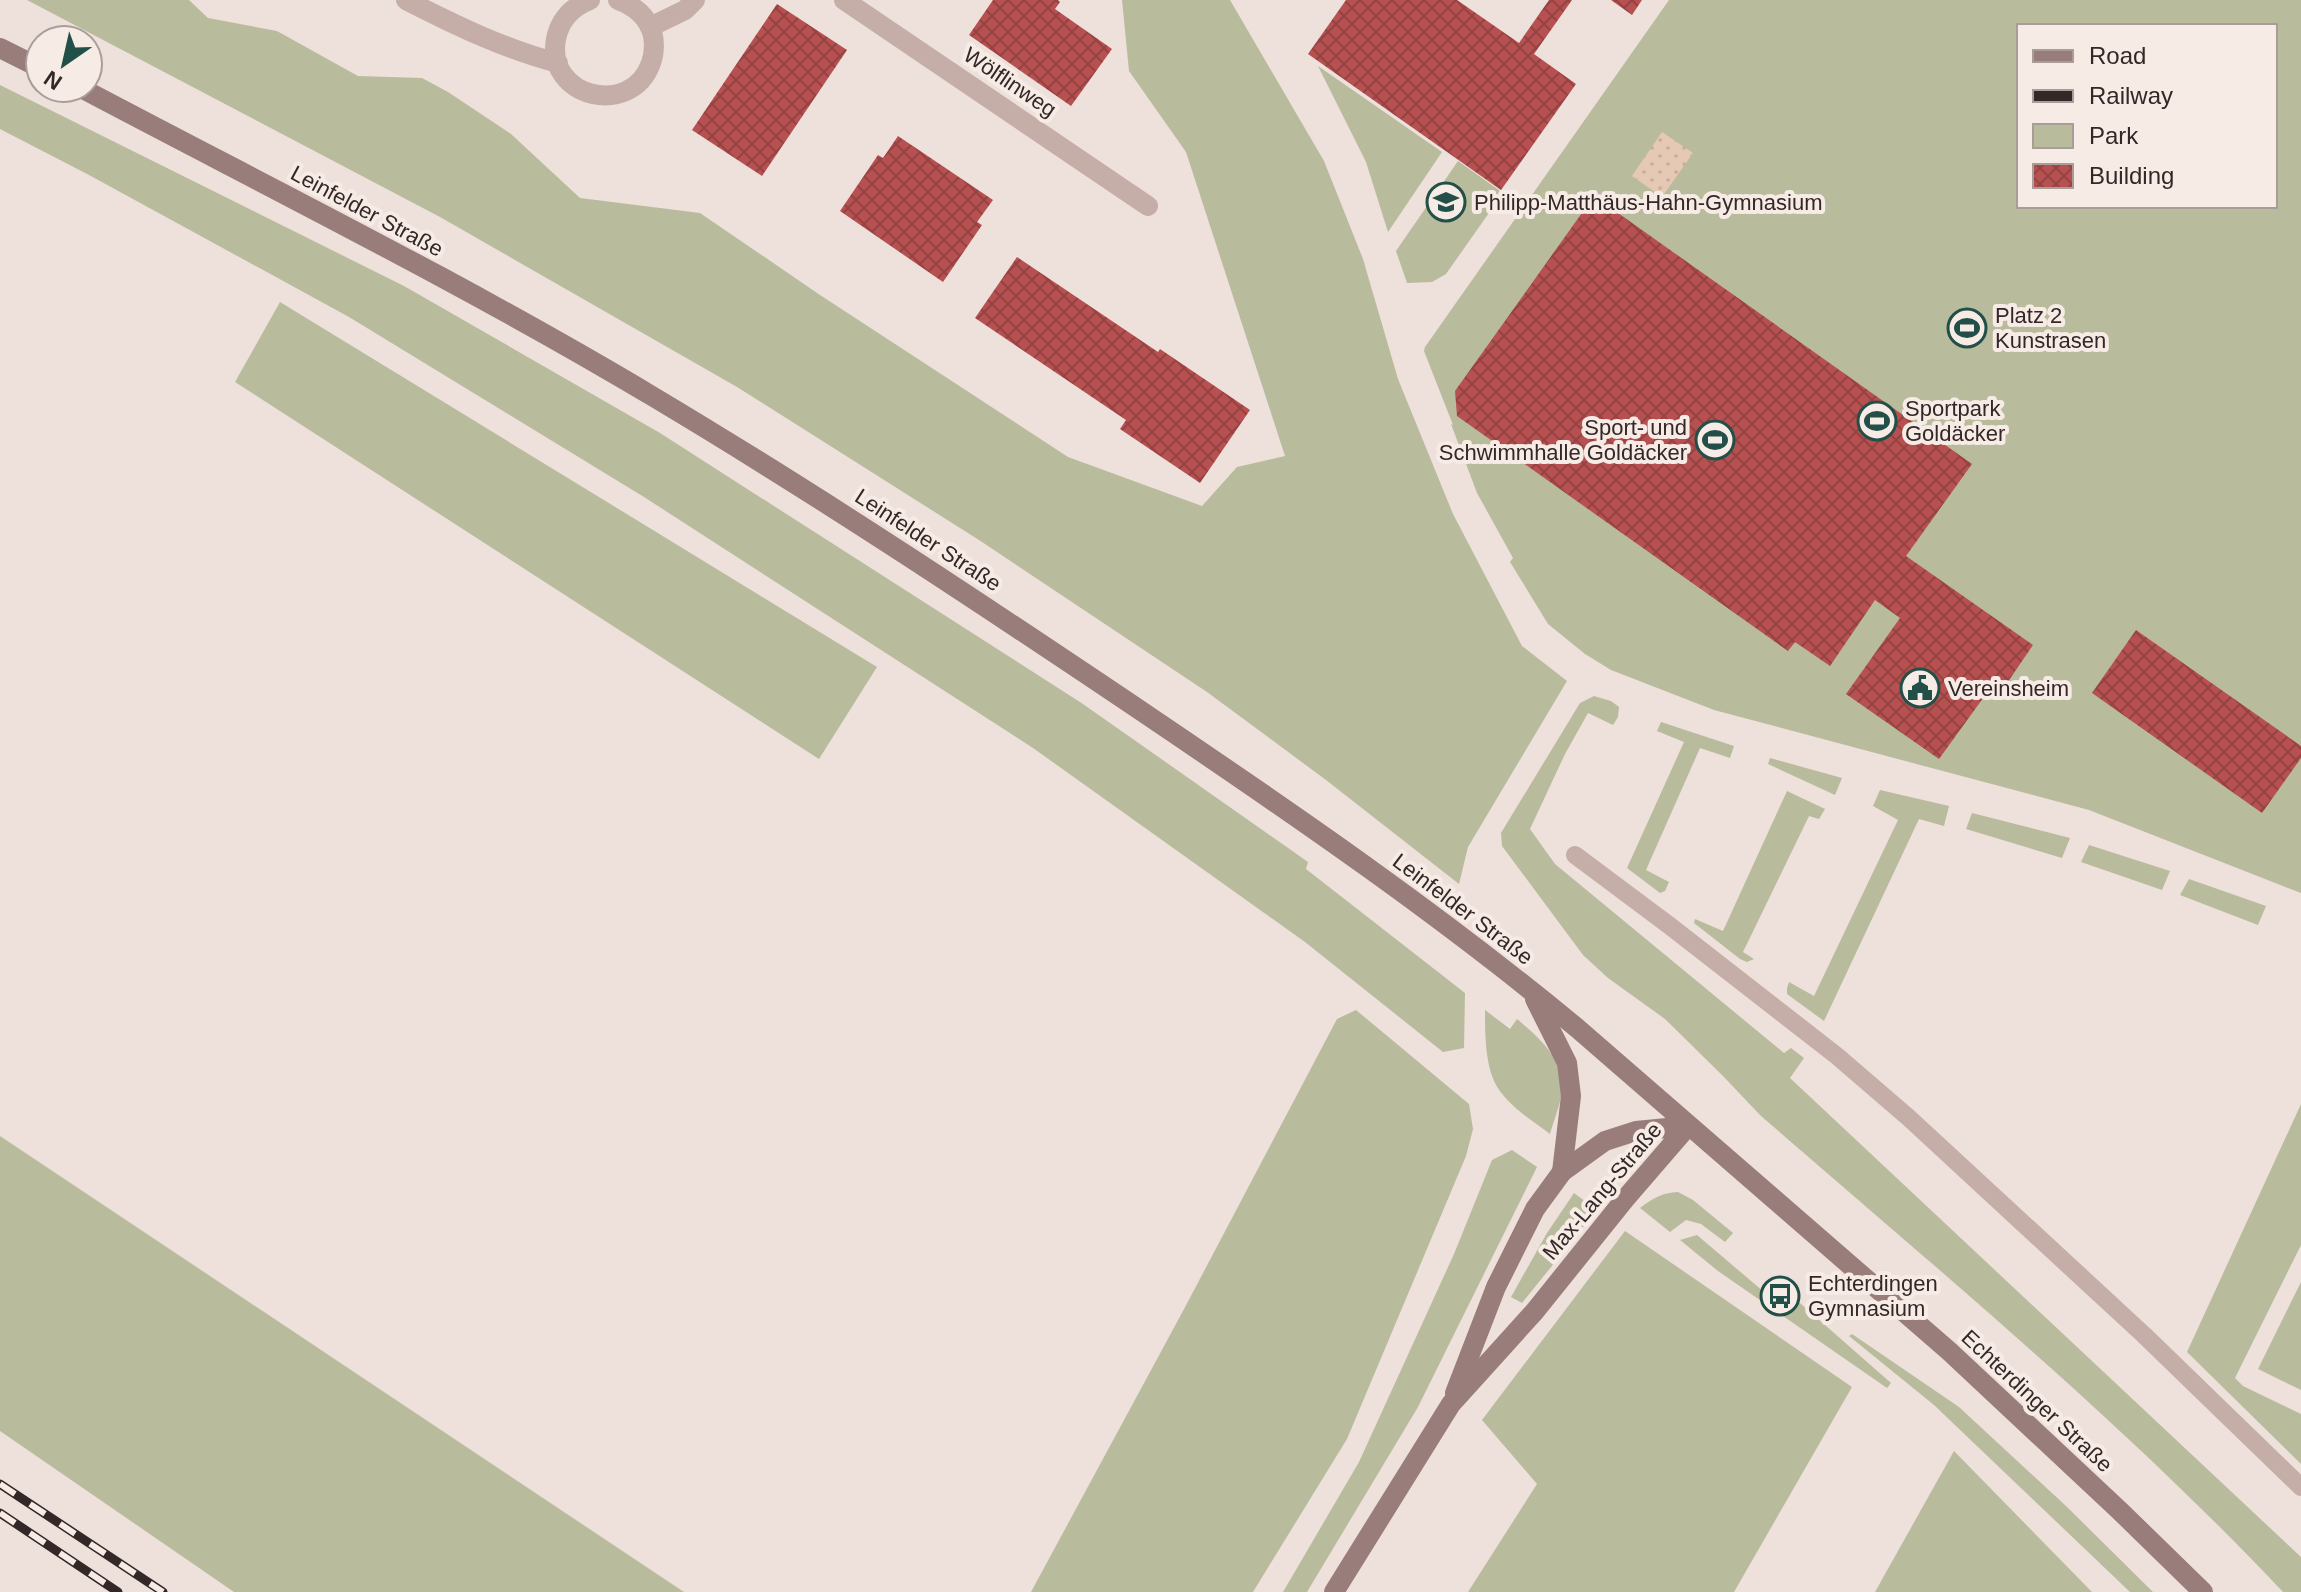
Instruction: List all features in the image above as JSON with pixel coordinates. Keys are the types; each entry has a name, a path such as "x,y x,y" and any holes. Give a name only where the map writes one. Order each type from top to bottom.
{"main road":[{"path":"0,48 24,60"},
{"name":"Leinfelder Straße","path":"104,100 394,250 651,395 886,540 1311,826 1532,992 1688,1126"},
{"path":"1532,992 1567,1063 1571,1096 1562,1172"},
{"name":"Max-Lang-Straße","path":"1451,1404 1496,1287 1535,1209 1562,1172 1605,1141 1636,1131 1688,1126"},
{"name":"Max-Lang-Straße","path":"1334,1592 1451,1404 1535,1311 1688,1126"},
{"name":"Echterdinger Straße","path":"1688,1126 1949,1351 2203,1592"}],"street":[{"path":"406,0 521,54 558,63"},
{"path":"590,0 567,15 558,30 555,46 558,63 565,77 577,88 591,95 607,96 623,93 637,85 647,73 653,58 654,43 650,27 641,13 618,0"},
{"path":"650,27 685,10 695,0"},
{"name":"Wölflinweg","path":"844,0 1148,206"}],"lane":[{"path":"1575,855 1837,1056 1909,1118 2144,1335 2301,1487"}],"green space":[{"path":"27,0 189,0 208,18 277,31 358,76 422,78 511,134 580,198 700,213 1068,457 1202,506 1237,467 1285,456 1186,152 1129,71 1122,0 1230,0 1324,161 1363,259 1398,379 1453,514 1522,646 1567,681 1468,847 1459,884 1207,692 979,540 737,387 440,217 104,40 104,24 73,24"},
{"name":"Sportpark Goldäcker","path":"1669,0 2301,0 2301,893 2089,810 1714,710 1611,670 1585,654 1548,624 1510,562 1513,558 1477,493 1424,351"},
{"path":"1318,66 1442,152 1388,232 1366,162"},
{"path":"0,85 24,97 24,104 38,104 404,286 660,433 1083,704 1308,862 1306,869 1465,993 1464,1048 1443,1052 1305,942 1033,748 644,497 349,317 0,129"},
{"path":"1458,161 1503,193 1446,274 1432,282 1407,283 1396,251"},
{"path":"280,302 877,667 819,759 235,382"},
{"path":"1594,696 1619,707 1618,717 1613,725 1588,713 1530,829 1555,864 1784,1053 1791,1048 1804,1058 1790,1078 2301,1557 2301,1592 2283,1592 2222,1529 2093,1407 1760,1115 1665,1019 1608,978 1583,955 1502,846 1501,833 1580,703"},
{"path":"1661,722 1734,746 1730,758 1700,748 1646,870 1669,882 1665,891 1660,893 1627,868 1684,742 1657,731"},
{"path":"1770,758 1842,778 1835,795 1768,764"},
{"path":"1880,790 1949,806 1944,826 1919,819 1824,1021 1787,994 1787,988 1789,982 1814,996 1898,820 1873,806"},
{"path":"1787,791 1825,809 1819,819 1809,816 1743,952 1754,959 1747,962 1694,923 1695,919 1723,931"},
{"path":"1972,813 2070,838 2062,858 1966,829"},
{"path":"2089,845 2170,871 2162,890 2081,862"},
{"path":"2189,879 2266,906 2258,925 2180,895"},
{"path":"1356,1010 1469,1104 1473,1129 1466,1156 1347,1439 1253,1592 1031,1592 1337,1019"},
{"path":"1485,1010 1510,1029 1517,1019 1540,1040 1557,1065 1562,1091 1550,1134 1511,1104 1494,1081 1487,1055"},
{"path":"2301,1104 2301,1245 2235,1378 2243,1386 2301,1414 2301,1464 2187,1352"},
{"path":"0,1136 684,1592 234,1592 0,1431"},
{"path":"1512,1150 1537,1167 1418,1407 1307,1592 1283,1592 1359,1462 1454,1254 1492,1160"},
{"path":"1678,1192 1693,1200 1733,1233 1725,1242 1701,1224 1686,1220 1670,1232 1640,1208 1658,1197"},
{"path":"1574,1193 1597,1210 1522,1303 1511,1297"},
{"path":"1625,1231 1852,1387 1734,1592 1468,1592 1537,1484 1482,1420"},
{"path":"1697,1235 1764,1292 1775,1281 1891,1383 1887,1388 1718,1271 1680,1240"},
{"path":"2301,1282 2301,1390 2258,1369"},
{"path":"1852,1334 1959,1407 2153,1592 2130,1592 1934,1405 1849,1336"},
{"path":"1954,1451 2092,1592 1875,1592"}],"sand":[{"path":"1662,132 1693,153 1662,197 1632,176"}],"building":[{"path":"993,0 1058,0 1060,2 1055,9 1112,49 1071,106 969,35"},
{"path":"1346,0 1457,0 1519,43 1549,0 1572,0 1534,54 1576,84 1501,190 1308,54"},
{"path":"1611,0 1642,0 1632,15"},
{"path":"777,4 847,50 762,176 692,130"},
{"path":"898,136 993,200 977,222 982,225 943,282 840,211 878,155 883,158"},
{"name":"Sport- und Schwimmhalle Goldäcker","path":"1594,196 1972,464 1906,556 2033,645 2003,689 1994,683 1939,759 1846,694 1900,618 1875,600 1830,666 1795,642 1788,651 1457,416 1455,391"},
{"path":"1017,257 1250,410 1200,483 1120,429 1126,420 975,318"},
{"path":"2136,630 2301,746 2301,758 2262,813 2092,693"}],"railway":[{"path":"0,1484 163,1592"},
{"path":"0,1513 118,1592"}],"place":[{"name":"Philipp-Matthäus-Hahn-Gymnasium","path":"1446,202"},
{"name":"Platz 2 Kunstrasen","path":"1967,328"},
{"name":"Sportpark Goldäcker","path":"1877,421"},
{"name":"Sport- und Schwimmhalle Goldäcker","path":"1715,440"},
{"name":"Vereinsheim","path":"1920,688"},
{"name":"Echterdingen Gymnasium","path":"1780,1296"}]}
